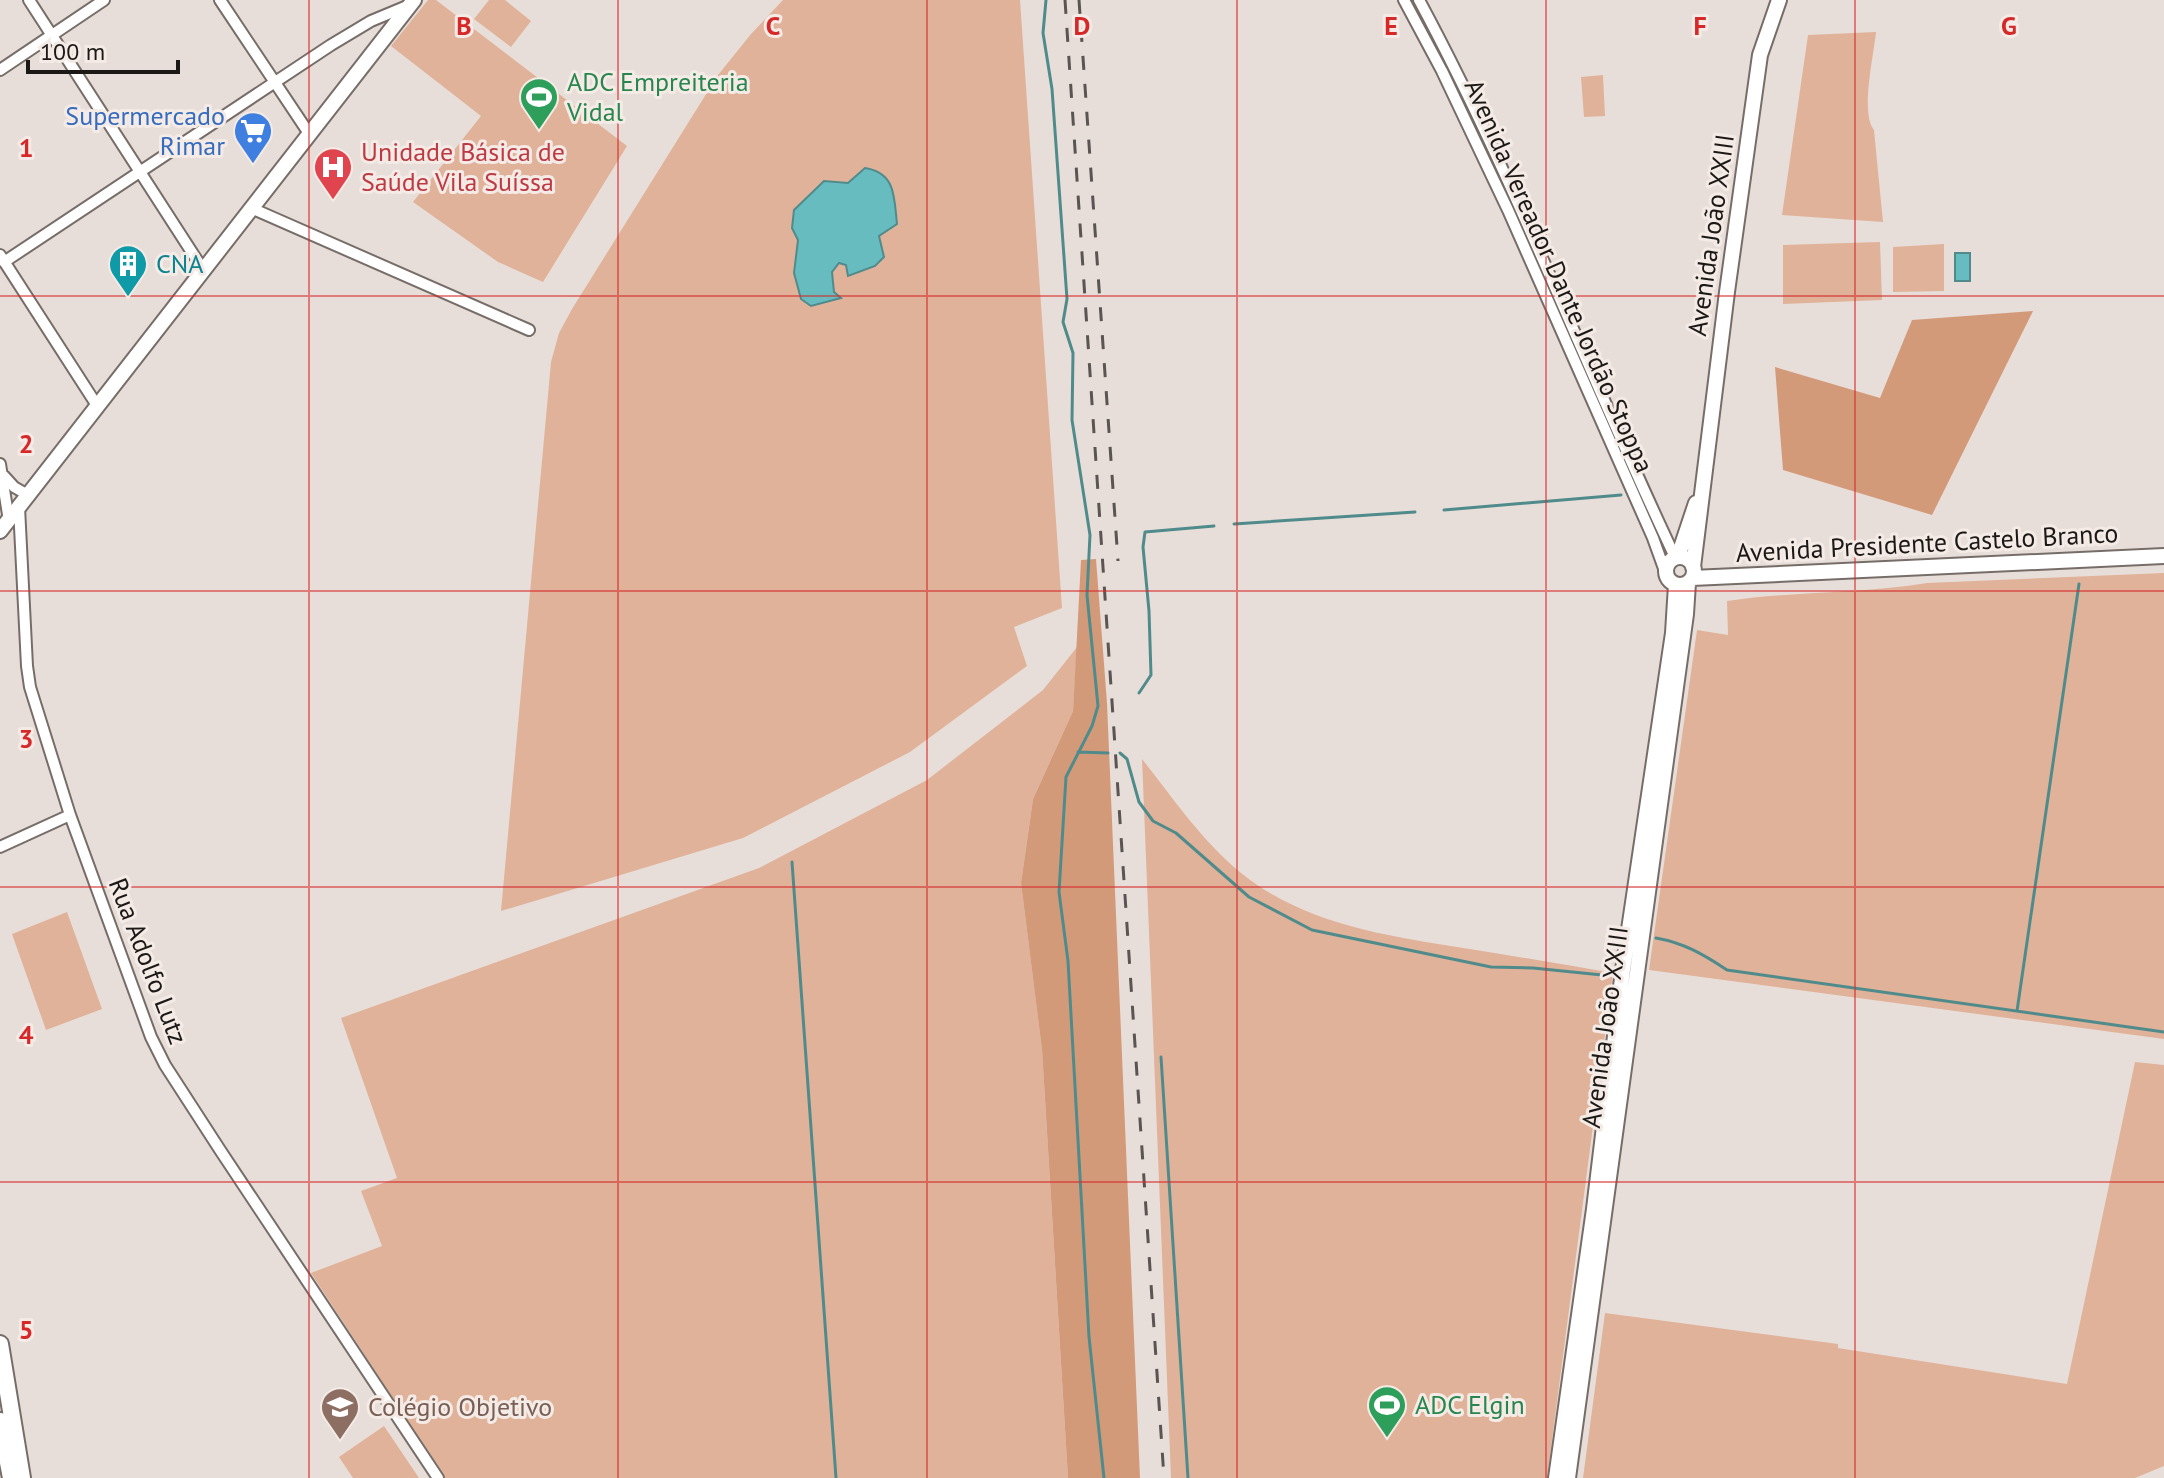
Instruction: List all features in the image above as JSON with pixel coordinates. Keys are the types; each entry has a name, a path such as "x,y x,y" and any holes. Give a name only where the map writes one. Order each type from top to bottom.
{"main road":[{"name":"Avenida João XXIII","path":"1556,1478 1594,1209 1623,970 1673,633 1704,480 1760,55 1779,0"},
{"path":"4,526 413,2"},
{"name":"Avenida João XXIII","path":"1568,1478 1684,628 1683,577 1667,564 1677,557 1704,480"},
{"name":"Avenida Presidente Castelo Branco","path":"1683,577 2164,556"},
{"path":"1677,557 1689,561 1683,577"},
{"path":"0,1344 22,1478"},
{"path":"0,1421 11,1478"}],"street":[{"path":"29,0 204,271"},
{"path":"0,70 104,0"},
{"path":"220,0 310,135"},
{"name":"Avenida Vereador Dante Jordão Stoppa","path":"1404,0 1442,71 1508,210 1642,513 1683,577"},
{"name":"Avenida Vereador Dante Jordão Stoppa","path":"1419,0 1512,186 1604,402 1677,557"},
{"path":"98,407 2,259 142,173 371,21 413,2"},
{"path":"251,208 529,330"},
{"path":"1,470 24,501"},
{"path":"1,470 4,526 22,534"},
{"name":"Rua Adolfo Lutz","path":"24,501 22,534 30,687 70,815 134,995 160,1056 438,1478"},
{"path":"0,847 70,815"}],"shaded area":[{"name":"ADC Empreiteria Vidal","path":"428,0 436,0 627,146 543,282 498,262 413,202 481,116 391,46"},
{"path":"489,0 505,0 531,21 511,47 474,19"},
{"path":"783,0 1020,0 1062,608 1014,627 1027,666 910,752 743,838 501,911 551,362 559,333 718,75"},
{"path":"1876,32 1868,111 1874,130 1883,222 1782,215 1808,35"},
{"path":"1603,75 1605,116 1584,117 1581,77"},
{"path":"1880,242 1882,300 1783,304 1783,245"},
{"path":"1944,244 1944,291 1893,292 1893,247"},
{"path":"2033,311 1932,515 1783,470 1775,367 1880,398 1912,320"},
{"path":"1096,559 1107,703 1140,1478 1068,1478 1042,1050 1021,883 1033,799 1073,711 1081,560"},
{"path":"2164,573 2164,1039 1649,970 1697,630 1728,635 1727,601 1927,583"},
{"path":"1077,647 1073,711 1033,799 1021,883 1042,1050 1068,1478 445,1478 311,1273 382,1246 361,1191 397,1178 341,1018 759,868 927,780 1043,690"},
{"path":"1142,759 1188,819 1227,861 1291,905 1376,932 1613,973 1547,1478 1171,1478"},
{"path":"67,912 102,1009 46,1030 12,934"},
{"path":"2135,1062 2164,1065 2164,1466 2135,1478 1583,1478 1605,1313 1838,1344 1838,1348 2067,1384"},
{"path":"384,1426 419,1478 353,1478 339,1457"}],"water":[{"path":"865,168 883,175 892,188 897,224 879,236 884,257 875,266 848,276 846,265 839,263 832,272 834,292 841,298 811,306 801,299 794,273 798,240 792,228 794,210 824,181 848,183"},
{"path":"1955,253 1970,253 1970,281 1955,281"}],"waterway":[{"path":"1046,0 1043,33 1052,89 1067,299 1063,322 1073,353 1072,420 1090,535 1087,595 1098,706 1092,726 1066,777 1059,892 1068,961 1089,1337 1104,1478"},
{"path":"1444,510 1621,495"},
{"path":"1234,524 1415,512"},
{"path":"1139,693 1151,675 1143,547 1145,532 1214,526"},
{"path":"2017,1011 2079,584"},
{"path":"1078,752 1108,753"},
{"path":"1120,753 1127,759 1139,802 1153,821 1176,833 1249,897 1312,930 1491,967 1602,975"},
{"path":"792,862 836,1478"},
{"path":"1656,938 1693,950 1727,970 2164,1032"},
{"path":"1161,1057 1188,1478"}],"railway":[{"path":"1065,0 1164,1478"},
{"path":"1079,0 1118,561"}],"place":[{"name":"ADC Empreiteria Vidal","path":"539,131"},
{"name":"Supermercado Rimar","path":"253,165"},
{"name":"Unidade Básica de Saúde Vila Suíssa","path":"333,201"},
{"name":"CNA","path":"128,298"},
{"name":"ADC Elgin","path":"1387,1439"},
{"name":"Colégio Objetivo","path":"340,1441"}]}
